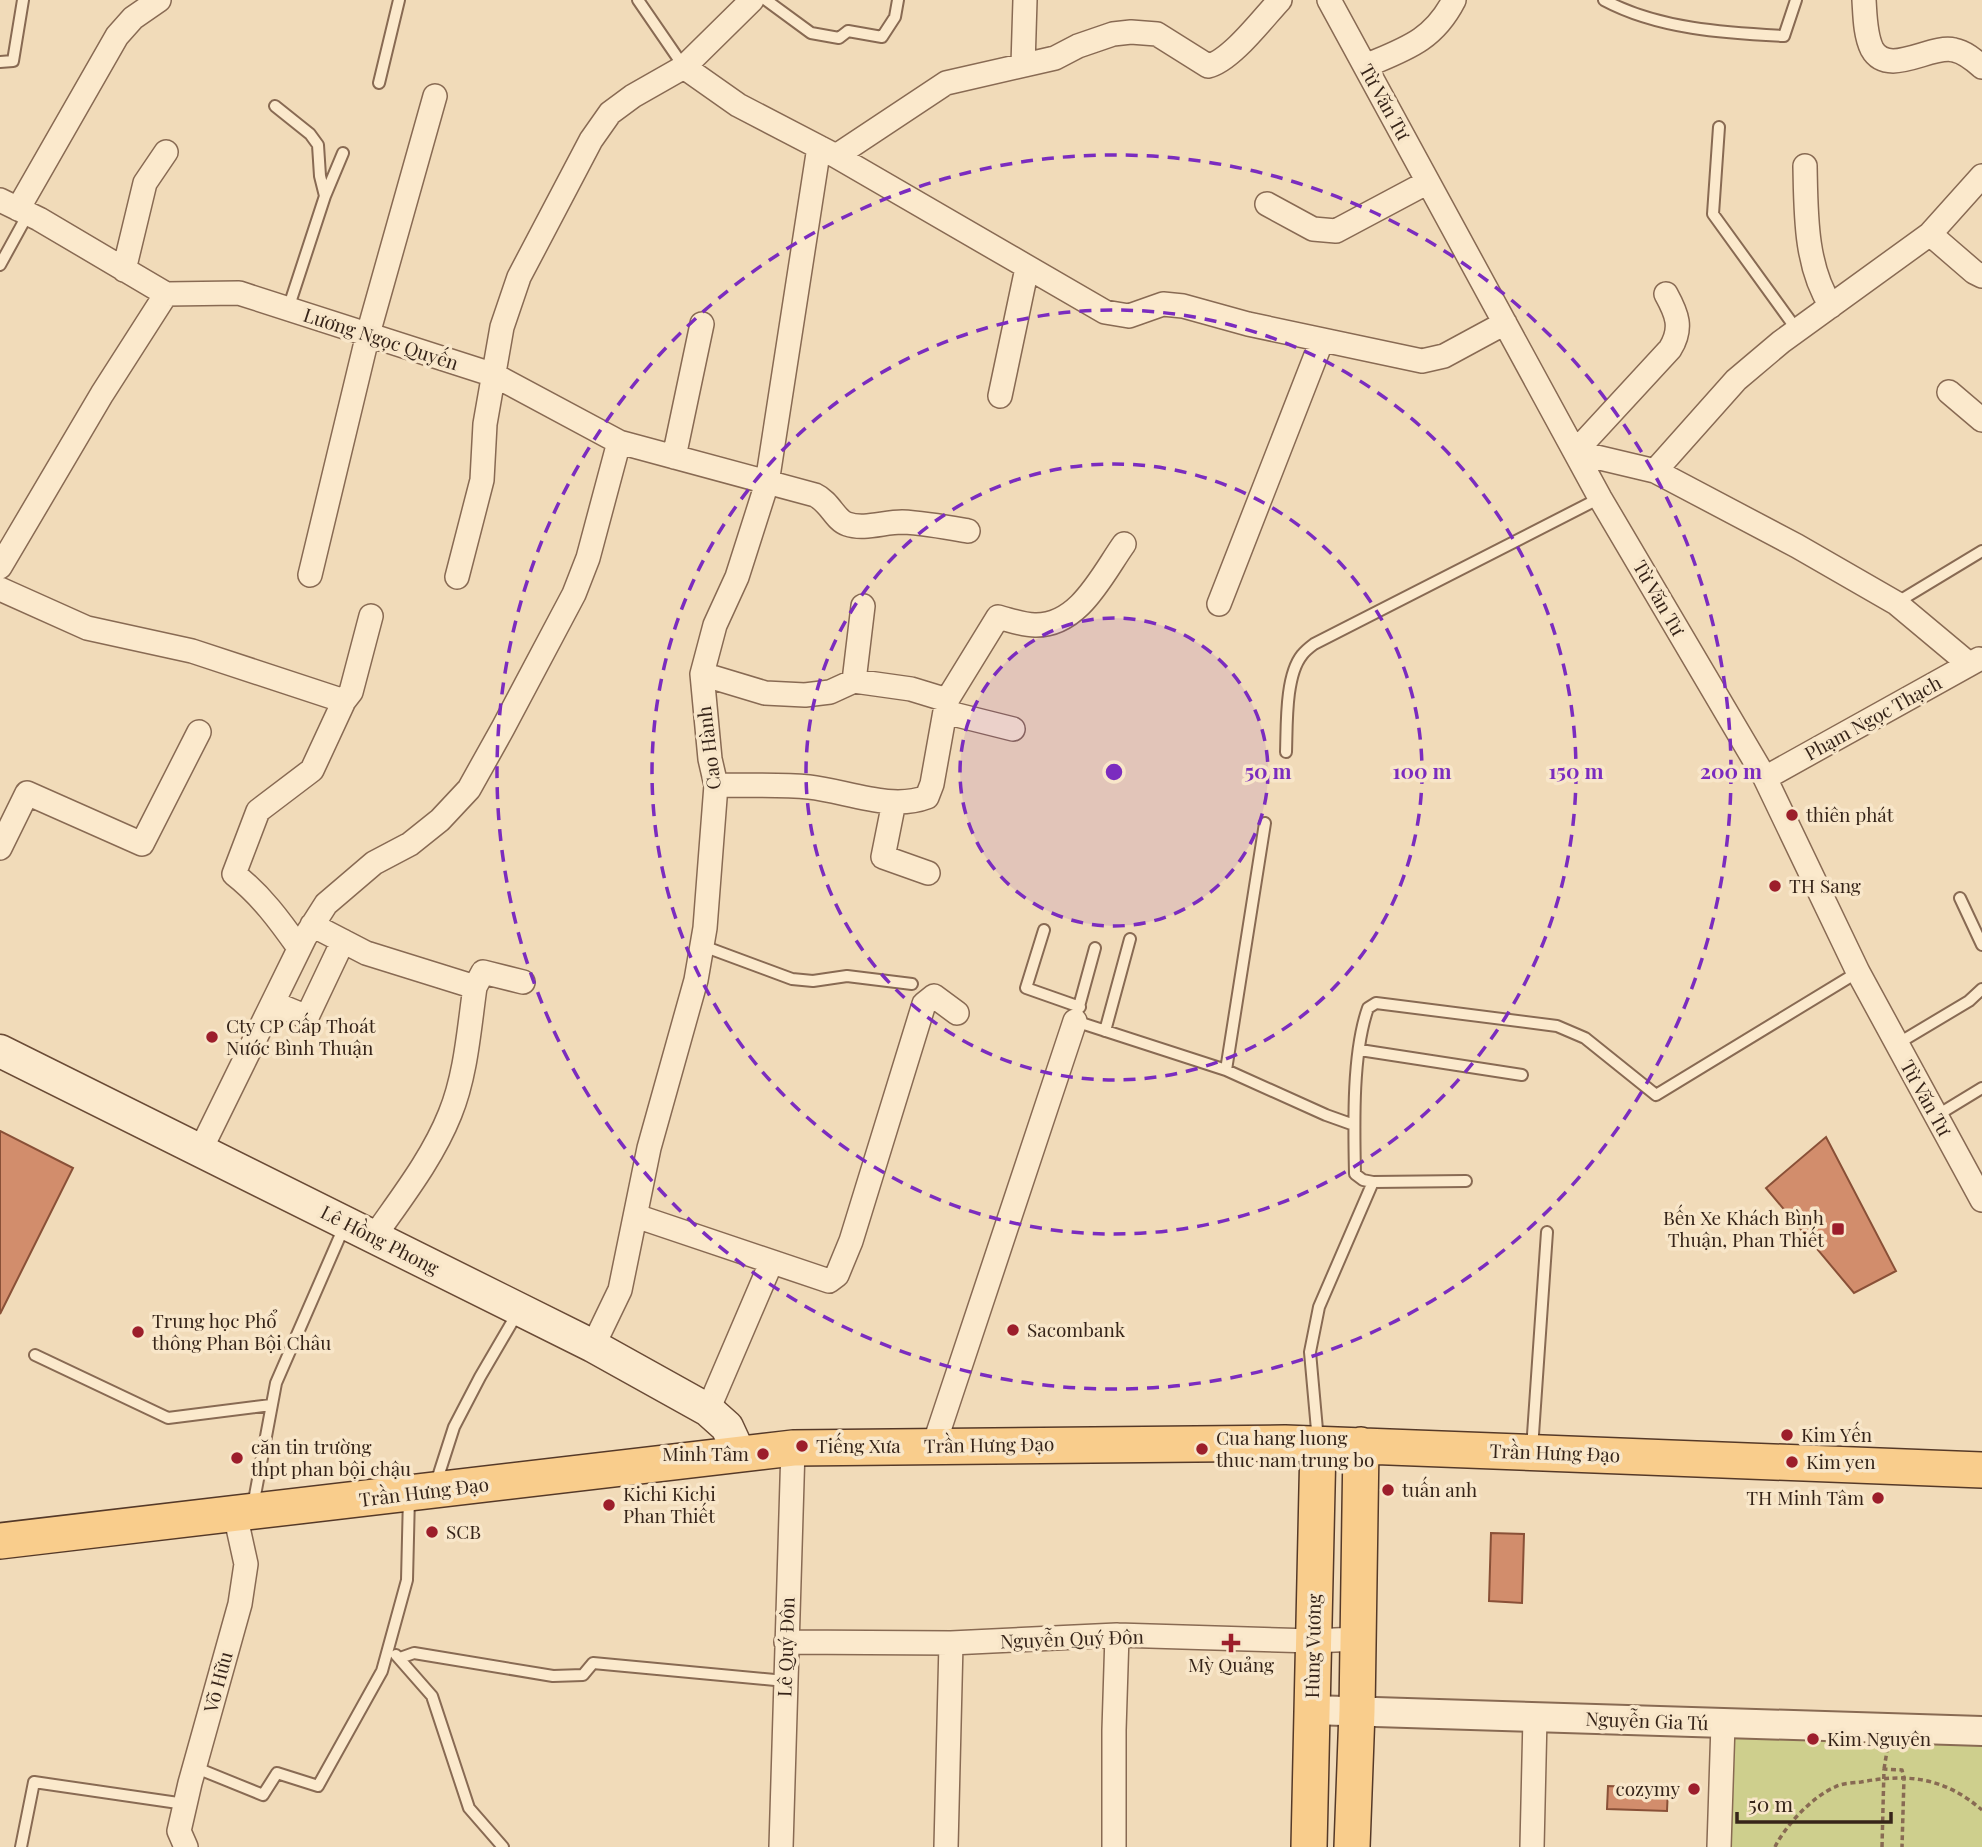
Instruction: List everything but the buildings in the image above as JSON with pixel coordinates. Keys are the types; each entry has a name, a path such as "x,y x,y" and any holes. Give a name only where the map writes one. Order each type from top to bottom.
{"main road":[{"name":"Lê Hồng Phong","path":"0,1051 593,1346 708,1410 727,1427 739,1454"},
{"name":"Trần Hưng Đạo","path":"0,1541 793,1448 1318,1444 1982,1470"},
{"name":"Hùng Vương","path":"1309,1847 1318,1444"},
{"path":"1352,1847 1361,1445"}],"street":[{"path":"0,567 102,394 166,294 15,208 117,36 134,18 159,0"},
{"path":"457,577 482,480 485,424 502,327 519,277 591,140 610,113 633,96 684,67 752,0"},
{"path":"1024,65 1025,0"},
{"path":"827,151 946,83 1055,58 1096,38 1131,32 1157,34 1208,66 1215,65 1234,49 1280,0"},
{"name":"Từ Văn Tư","path":"1329,0 1600,498 1765,778 1857,972 1980,1193"},
{"path":"1365,66 1410,47 1435,30 1454,0"},
{"path":"1864,0 1868,40 1873,52 1883,58 1898,61 1941,49 1954,50 1971,57 1982,67"},
{"path":"684,67 737,105 827,151 1105,312 1129,316 1163,304 1183,306 1204,313 1422,361 1444,356 1505,323"},
{"path":"310,575 369,334 435,96"},
{"name":"Cao Hành","path":"593,1346 620,1290 649,1148 703,946 716,785 710,760 702,674 715,625 737,577 767,483 827,151"},
{"path":"124,270 145,183 166,152"},
{"path":"1805,166 1806,216 1815,271 1822,292 1831,306"},
{"path":"1655,471 1736,380 1797,330 1930,234 1982,176"},
{"path":"1267,204 1313,229 1336,231 1428,182"},
{"path":"1930,234 1982,276"},
{"path":"1000,396 1027,268"},
{"name":"Lương Ngọc Quyến","path":"166,294 239,293 494,375 619,442 825,499 838,519 846,524 863,526 918,523 968,531"},
{"path":"1666,294 1678,317 1675,341 1575,452 1655,471 1797,546 1896,603 1976,661"},
{"path":"674,457 702,324"},
{"path":"1219,604 1322,340"},
{"path":"1950,392 1982,420"},
{"path":"200,1151 299,948 326,904 374,863 410,845 440,820 469,789 574,594 588,558 619,442"},
{"path":"716,785 808,787 894,802 918,801 927,797 932,784 946,706 998,617 1036,625 1059,620 1082,605 1124,544"},
{"path":"0,589 87,628 192,651 344,701"},
{"path":"854,681 863,606"},
{"path":"299,948 274,912 234,874 258,811 312,770 344,701 351,692 371,617"},
{"name":"Phạm Ngọc Thạch","path":"1765,778 1976,661"},
{"path":"702,674 765,693 805,695 830,692 854,681 882,683 1013,729"},
{"path":"0,848 27,793 142,844 199,732"},
{"path":"894,802 883,857 928,873"},
{"path":"312,925 366,953 475,987"},
{"path":"273,1003 307,1017 343,941"},
{"path":"374,1237 426,1162 451,1113 463,1065 475,987 483,972 523,982"},
{"path":"636,1216 829,1281 837,1276 851,1241 924,1004 934,996 957,1013"},
{"path":"934,1446 1077,1014"},
{"path":"708,1410 771,1263"},
{"name":"Lê Quý Đôn","path":"781,1847 793,1448"},
{"name":"Võ Hữu","path":"186,1847 179,1831 185,1804 240,1604 246,1564 244,1513"},
{"path":"1114,1847 1117,1635"},
{"name":"Nguyễn Quý Đôn","path":"786,1642 951,1643 1117,1635 1313,1642 1357,1639"},
{"path":"946,1847 951,1643"},
{"name":"Nguyễn Gia Tú","path":"1312,1710 1982,1731"},
{"path":"1532,1847 1535,1717"},
{"path":"1719,1847 1723,1724"}],"lane":[{"path":"0,62 13,61 23,0"},
{"path":"379,83 399,0"},
{"path":"638,0 684,67"},
{"path":"766,0 811,33 839,38 848,31 882,37 895,17 898,0"},
{"path":"1604,0 1655,20 1741,34 1784,36 1796,0"},
{"path":"275,106 310,134 318,145 320,176 325,196"},
{"path":"1719,127 1713,214 1797,330"},
{"path":"288,309 325,196 343,153"},
{"path":"0,265 15,208"},
{"path":"1286,752 1288,703 1293,678 1300,656 1314,644 1600,498"},
{"path":"1896,603 1982,551"},
{"path":"1226,1070 1265,823"},
{"path":"1960,898 1982,945"},
{"path":"1044,930 1026,988 1105,1031 1226,1070 1354,1125"},
{"path":"1105,1031 1130,939"},
{"path":"703,946 792,979 813,981 847,976 912,984"},
{"path":"1077,1014 1095,948"},
{"path":"1466,1181 1373,1182 1355,1174 1354,1125 1363,1021 1368,1008 1376,1003 1557,1027 1585,1038 1656,1095 1857,972"},
{"path":"1897,1044 1969,1001 1982,989"},
{"path":"1360,1050 1521,1076"},
{"path":"1936,1116 1982,1088"},
{"path":"1318,1444 1310,1352 1319,1307 1373,1182"},
{"path":"244,1513 275,1383 346,1222"},
{"path":"1532,1452 1547,1232"},
{"path":"194,1767 262,1795 277,1773 318,1786 382,1671 407,1580 421,1492 480,1377 520,1310"},
{"path":"35,1355 168,1418 271,1405"},
{"path":"388,1649 400,1658 432,1696 468,1808 503,1847"},
{"path":"400,1658 414,1653 553,1676 583,1675 593,1663 785,1681"},
{"path":"21,1847 34,1782 185,1804"}],"path":[{"path":"1882,1847 1884,1769 1902,1770 1904,1778 1902,1847"},
{"path":"1775,1847 1782,1833 1806,1808 1835,1786 1884,1778 1940,1783 1968,1798 1982,1810"}],"green space":[{"path":"1729,1735 1982,1743 1982,1847 1726,1847"}],"place":[{"name":"thiên phát","path":"1792,815"},
{"name":"TH Sang","path":"1775,886"},
{"name":"Cty CP Cấp Thoát Nước Bình Thuận","path":"212,1037"},
{"name":"Bến Xe Khách Bình Thuận, Phan Thiết","path":"1838,1229"},
{"name":"Sacombank","path":"1013,1330"},
{"name":"Trung học Phổ thông Phan Bội Châu","path":"138,1332"},
{"name":"Kim Yến","path":"1787,1435"},
{"name":"Tiếng Xưa","path":"802,1446"},
{"name":"Cua hang luong thuc nam trung bo","path":"1202,1449"},
{"name":"Minh Tâm","path":"763,1454"},
{"name":"căn tin trường thpt phan bội chậu","path":"237,1458"},
{"name":"Kim yen","path":"1792,1462"},
{"name":"tuấn anh","path":"1388,1490"},
{"name":"TH Minh Tâm","path":"1878,1498"},
{"name":"Kichi Kichi Phan Thiết","path":"609,1505"},
{"name":"SCB","path":"432,1532"},
{"name":"Mỳ Quảng","path":"1231,1643"},
{"name":"Kim Nguyên","path":"1813,1739"},
{"name":"cozymy","path":"1694,1789"}]}
